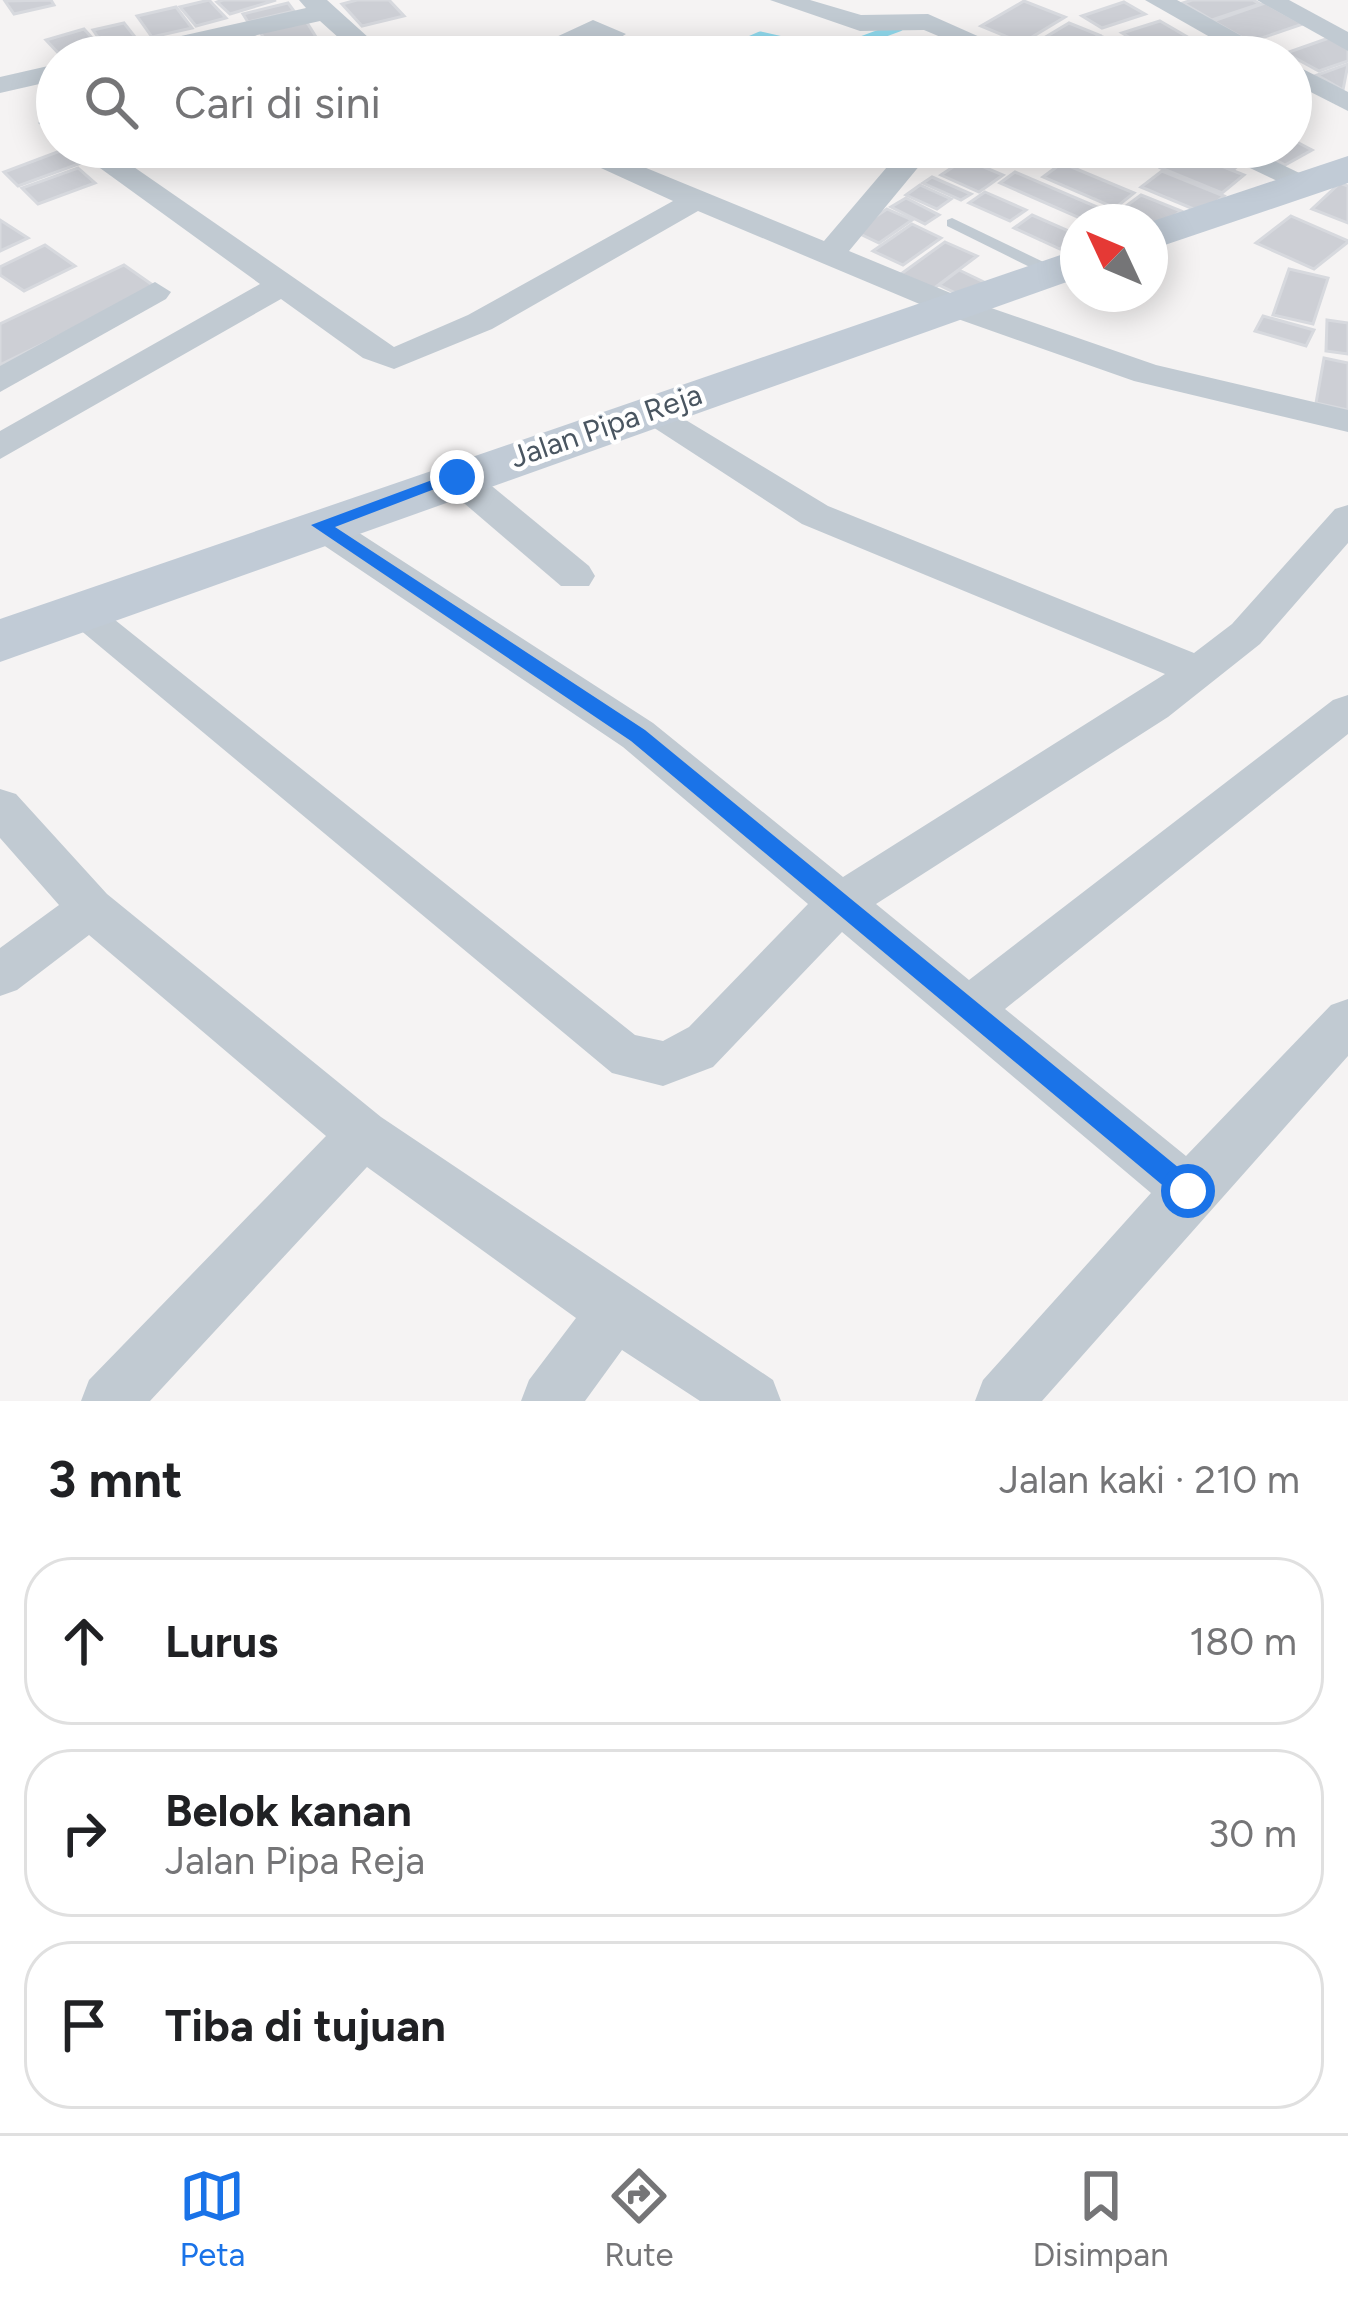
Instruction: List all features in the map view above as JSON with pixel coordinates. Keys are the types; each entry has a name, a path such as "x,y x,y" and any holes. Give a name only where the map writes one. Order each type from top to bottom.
{"street":[{"path":"783,0 860,22 920,20 959,36"},
{"path":"1158,0 1225,36"},
{"path":"1270,0 1348,43"},
{"path":"202,36 321,4 354,36"},
{"path":"574,36 592,28 613,34"},
{"path":"0,85 36,77"},
{"path":"1312,83 1348,103"},
{"path":"116,168 374,351 399,358 480,322 698,200"},
{"path":"621,168 953,306 1146,373 1348,421"},
{"path":"830,254 902,168"},
{"path":"1168,231 1335,175"},
{"name":"Jalan Pipa Reja","path":"0,641 1060,269"},
{"path":"0,447 284,284"},
{"path":"0,381 155,292"},
{"path":"651,410 815,514 1199,671"},
{"path":"457,477 575,577"},
{"path":"81,614 641,1065 684,1061 707,1043 838,904 1154,706 1246,634 1348,518"},
{"path":"320,525 638,735 1188,1191"},
{"path":"967,1010 1348,711"},
{"path":"0,806 90,908 363,1134 615,1312 752,1401"},
{"path":"0,975 90,908"},
{"path":"1004,1401 1188,1191 1342,1038"},
{"path":"110,1401 363,1134"},
{"path":"550,1401 615,1312"}],"lane":[{"path":"952,223 1060,265"}],"building":[{"path":"51,0 54,5 14,14 5,1"},
{"path":"209,0 226,18 196,26 180,7"},
{"path":"276,0 230,14 217,2"},
{"path":"389,0 404,16 362,26 342,4"},
{"path":"1024,1 1065,17 1034,36 1005,36 981,26"},
{"path":"1124,2 1145,14 1102,28 1082,16"},
{"path":"288,3 294,11 248,22 243,14"},
{"path":"1183,3 1260,4 1212,20"},
{"path":"1265,3 1303,24 1268,36 1239,36 1213,21"},
{"path":"176,7 192,28 151,36 137,16"},
{"path":"306,21 315,36 263,36 259,30"},
{"path":"1160,21 1186,36 1127,36 1122,33"},
{"path":"124,23 134,36 97,36 93,30"},
{"path":"1069,23 1099,35 1097,36 1047,36"},
{"path":"84,29 90,36 60,36"},
{"path":"1329,38 1348,48 1348,61 1319,71 1312,67 1312,44"},
{"path":"1348,64 1343,90 1317,75"},
{"path":"36,160 36,168 68,168 18,186 4,172"},
{"path":"78,168 95,183 38,204 22,188"},
{"path":"952,168 986,168 1003,175 979,192 941,175"},
{"path":"1055,168 1074,168 1134,193 1120,204 1106,204 1043,177"},
{"path":"1161,168 1226,168 1244,175 1222,193"},
{"path":"1162,171 1224,196 1203,213 1141,187"},
{"path":"1015,172 1090,204 1060,204 1060,209 1000,183"},
{"path":"932,177 971,194 961,200 923,183"},
{"path":"1340,183 1348,186 1348,223 1312,209"},
{"path":"920,185 951,199 937,209 906,195"},
{"path":"985,192 1026,210 1010,221 969,203"},
{"path":"1141,195 1164,204 1129,204"},
{"path":"906,198 939,215 925,224 891,207"},
{"path":"1168,206 1181,211 1168,221"},
{"path":"887,209 912,220 879,243 854,231"},
{"path":"1032,215 1060,227 1060,249 1014,228"},
{"path":"1291,216 1348,242 1314,269 1256,243"},
{"path":"0,220 28,238 0,251"},
{"path":"912,224 941,238 903,265 873,251"},
{"path":"945,242 977,256 933,289 901,274"},
{"path":"45,245 75,266 24,291 0,275 0,267"},
{"path":"124,265 157,288 0,365 0,324"},
{"path":"1289,269 1328,278 1313,324 1273,315"},
{"path":"959,270 988,284 968,299 939,285"},
{"path":"1263,316 1314,330 1306,346 1255,331"},
{"path":"1327,320 1348,323 1348,354 1326,351"},
{"path":"1324,358 1348,363 1348,410 1316,403"}],"waterway":[{"path":"875,36 899,27"}],"route":[{"path":"457,477 320,525 638,735 1188,1191"}]}
